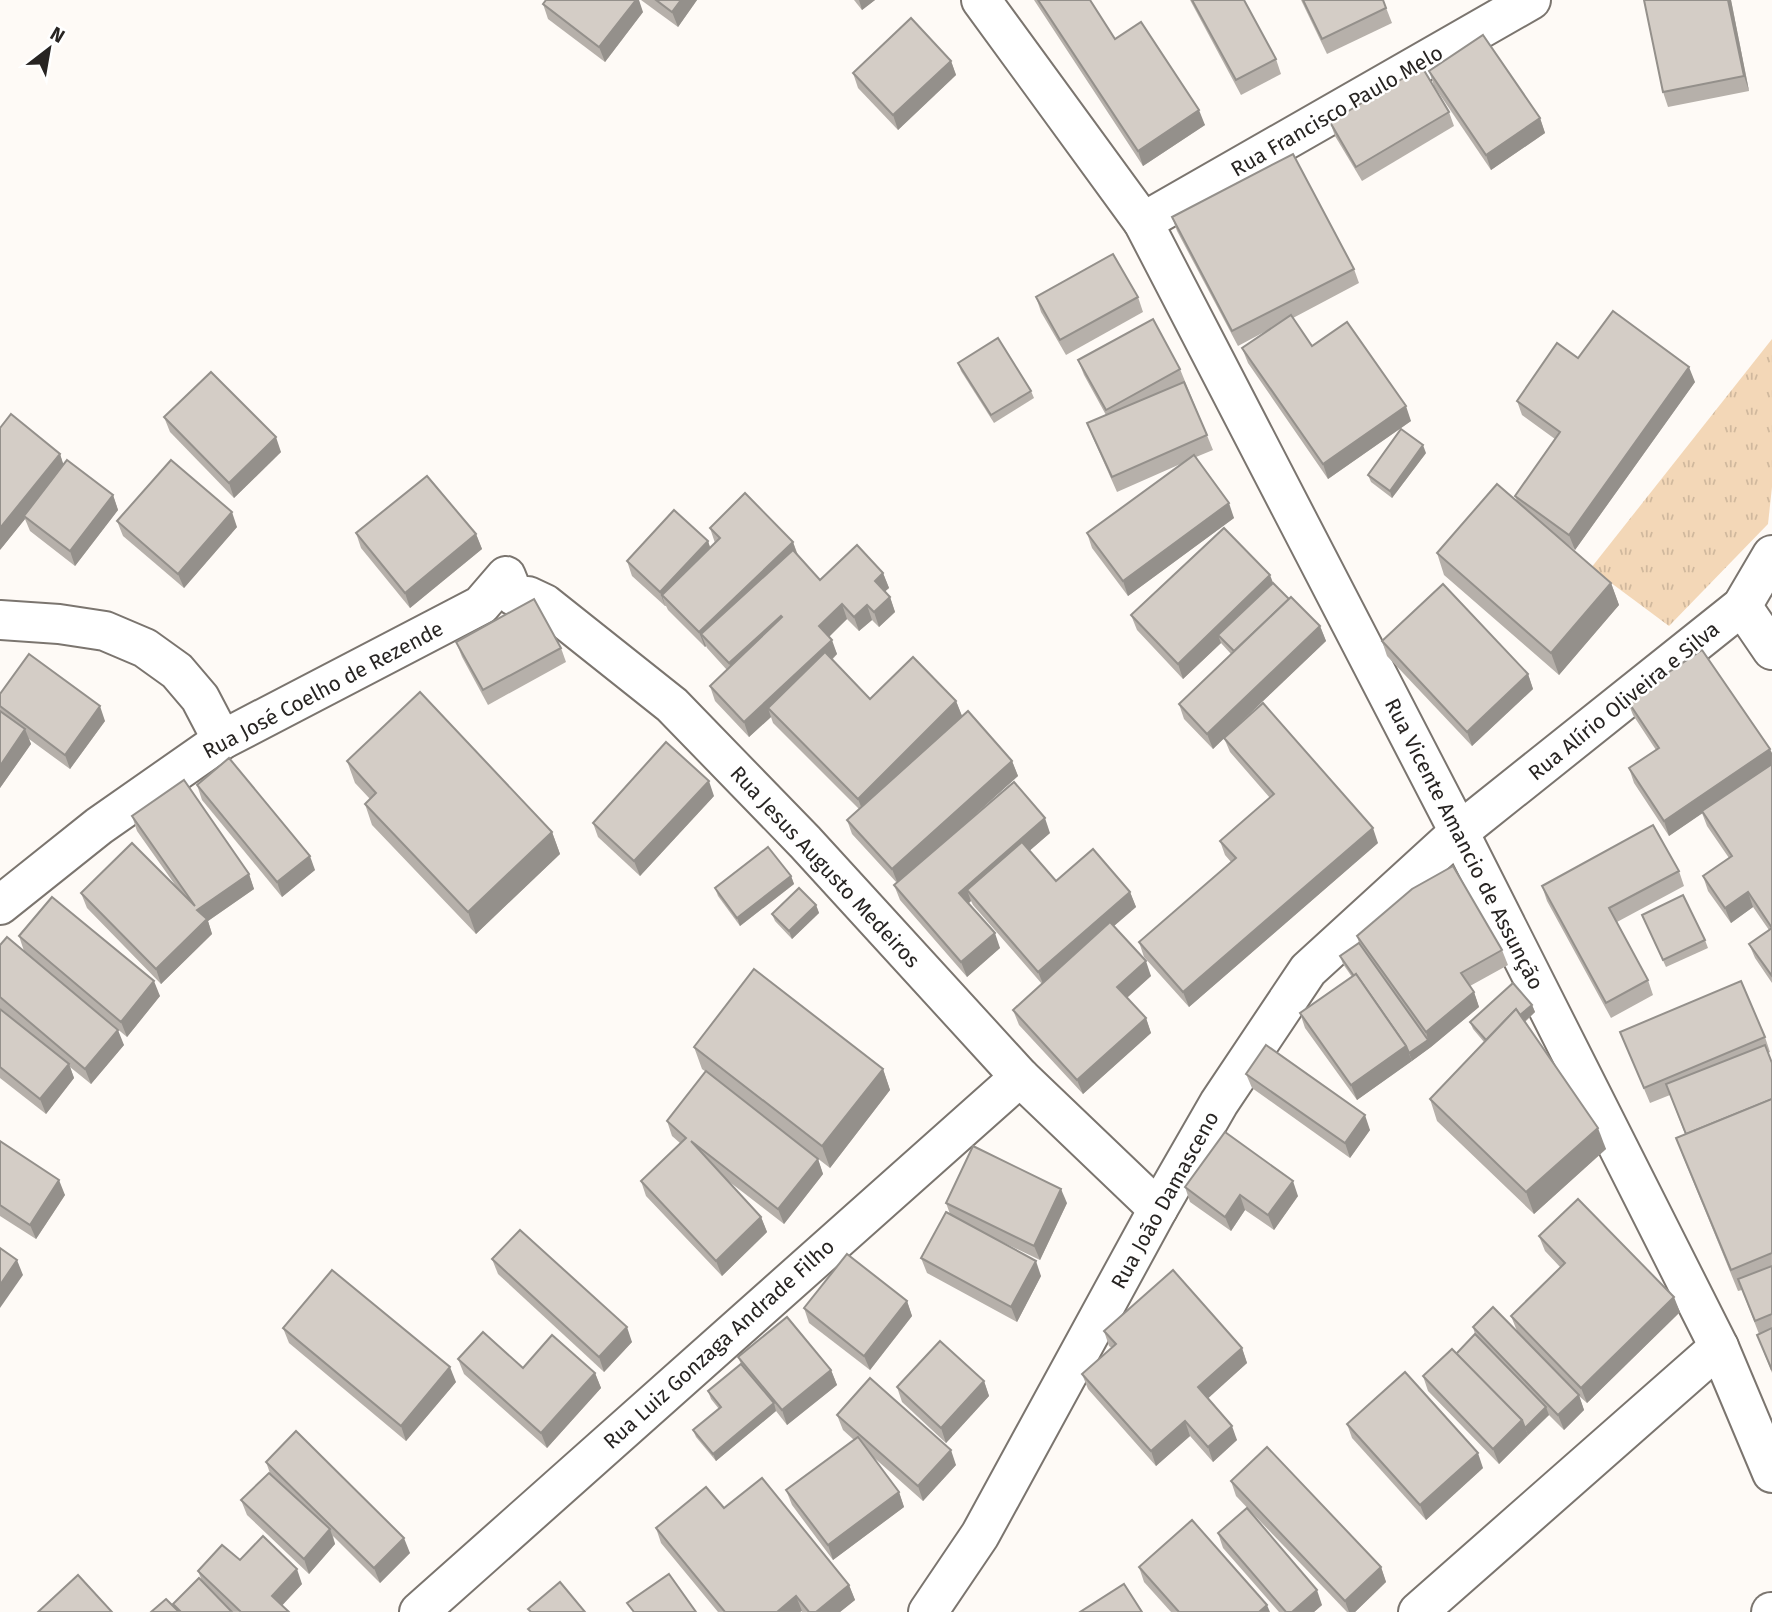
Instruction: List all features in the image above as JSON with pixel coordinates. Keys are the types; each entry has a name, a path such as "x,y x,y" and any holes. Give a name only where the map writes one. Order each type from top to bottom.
{"street":[{"name":"Rua Vicente Amancio de Assunção","path":"981,0 1143,222 1459,832 1719,1347 1772,1473"},
{"name":"Rua Francisco Paulo Melo","path":"1143,222 1531,0"},
{"name":"Rua Alírio Oliveira e Silva","path":"1459,832 1742,606 1772,555"},
{"name":"Rua Jesus Augusto Medeiros","path":"481,605 506,576 514,596 527,596 545,604 672,705 805,842 1020,1077 1158,1209"},
{"name":"Rua José Coelho de Rezende","path":"0,905 99,826 222,740 481,605"},
{"path":"1742,606 1772,650"},
{"path":"0,621 59,624 105,631 145,648 177,671 200,698 222,740"},
{"name":"Rua João Damasceno","path":"928,1612 980,1535 1219,1103 1308,970 1459,832"},
{"name":"Rua Luiz Gonzaga Andrade Filho","path":"419,1612 1020,1077"},
{"path":"1418,1612 1719,1347"}],"green space":[{"path":"1772,339 1772,487 1768,524 1669,626 1591,568"}],"building":[{"path":"546,0 636,0 599,47 543,4"},
{"path":"656,0 681,0 672,12"},
{"path":"1038,0 1090,0 1115,39 1141,22 1199,110 1138,151"},
{"path":"1192,0 1244,0 1276,59 1236,80"},
{"path":"1303,0 1383,0 1386,8 1322,39"},
{"path":"1644,0 1728,0 1744,76 1663,92"},
{"path":"911,18 951,61 893,115 853,73"},
{"path":"1483,35 1540,118 1486,155 1429,71"},
{"path":"1422,67 1449,112 1356,167 1330,122"},
{"path":"1293,154 1354,269 1232,331 1172,217"},
{"path":"1113,254 1138,297 1060,340 1036,297"},
{"path":"1613,311 1689,367 1569,535 1515,496 1560,432 1517,401 1557,343 1578,358"},
{"path":"1291,315 1312,346 1347,322 1406,406 1323,464 1242,348"},
{"path":"1153,319 1180,369 1106,410 1078,360"},
{"path":"998,338 1031,391 991,415 958,363"},
{"path":"211,372 276,437 229,483 164,417"},
{"path":"1184,382 1207,435 1112,477 1087,423"},
{"path":"11,414 60,454 0,528 0,428"},
{"path":"1401,429 1423,445 1390,491 1368,475"},
{"path":"1194,455 1229,503 1123,581 1087,533"},
{"path":"67,460 113,495 70,551 24,516"},
{"path":"171,460 232,512 178,574 117,521"},
{"path":"427,476 476,534 405,593 356,533"},
{"path":"1497,484 1611,583 1551,653 1437,553"},
{"path":"745,493 793,542 699,632 662,595 720,538 710,528"},
{"path":"674,510 708,541 660,592 627,561"},
{"path":"1224,528 1270,575 1178,664 1131,615"},
{"path":"857,545 883,573 875,581 890,597 874,612 867,605 854,617 842,604 819,626 832,640 744,722 710,686 782,617 729,663 701,634 793,550 820,580"},
{"path":"1273,583 1289,599 1234,651 1218,635"},
{"path":"1443,584 1528,674 1467,732 1382,641"},
{"path":"1291,597 1320,626 1207,734 1179,704"},
{"path":"534,599 561,648 483,690 456,642"},
{"path":"1702,650 1770,749 1664,821 1629,768 1659,748 1627,700"},
{"path":"825,652 870,699 913,657 956,701 858,799 768,708"},
{"path":"29,654 100,706 65,755 0,706 0,694"},
{"path":"420,692 552,832 468,912 365,804 376,793 347,761"},
{"path":"1263,703 1373,828 1183,992 1139,942 1236,858 1220,841 1274,794 1224,738"},
{"path":"0,711 25,729 0,766"},
{"path":"968,711 1012,761 892,869 847,820"},
{"path":"666,742 709,781 634,861 593,823"},
{"path":"229,758 310,856 277,882 197,785"},
{"path":"1772,764 1772,928 1748,892 1725,908 1703,876 1732,856 1702,811"},
{"path":"184,780 249,874 197,910 207,919 156,969 81,893 132,843 195,906 132,816"},
{"path":"1014,782 1045,818 959,893 995,933 961,962 894,885"},
{"path":"1653,825 1679,871 1609,908 1648,980 1606,1003 1542,886"},
{"path":"1022,842 1056,881 1093,849 1130,892 1038,972 967,890"},
{"path":"768,847 791,876 737,918 715,888"},
{"path":"1453,866 1502,950 1461,973 1474,992 1426,1032 1357,936 1412,889"},
{"path":"799,888 816,905 789,931 772,914"},
{"path":"1683,895 1705,940 1663,960 1642,915"},
{"path":"52,897 154,981 121,1022 19,936"},
{"path":"1110,922 1146,961 1117,987 1146,1018 1077,1080 1013,1010"},
{"path":"1772,928 1772,976 1749,944"},
{"path":"7,937 118,1030 85,1069 0,997 0,945"},
{"path":"1359,943 1428,1040 1409,1053 1356,974 1354,976 1340,956"},
{"path":"754,969 883,1069 822,1146 694,1047"},
{"path":"1356,974 1406,1046 1351,1085 1300,1013"},
{"path":"1741,981 1765,1037 1644,1088 1620,1032"},
{"path":"1513,983 1532,1005 1520,1015 1516,1009 1486,1040 1470,1022"},
{"path":"0,1009 69,1064 40,1099 0,1067"},
{"path":"1516,1009 1598,1128 1526,1192 1430,1099"},
{"path":"1266,1045 1365,1115 1345,1143 1246,1074"},
{"path":"1765,1045 1772,1063 1772,1099 1686,1134 1666,1084"},
{"path":"706,1071 818,1159 778,1209 691,1141 761,1217 716,1261 641,1181 686,1138 667,1121"},
{"path":"1772,1099 1772,1253 1731,1270 1676,1138"},
{"path":"1225,1132 1293,1181 1268,1215 1240,1195 1225,1217 1185,1187"},
{"path":"0,1141 59,1180 30,1225 0,1205"},
{"path":"973,1146 1061,1189 1034,1246 946,1203"},
{"path":"1578,1199 1674,1297 1581,1388 1511,1316 1565,1263 1539,1236"},
{"path":"946,1212 1036,1261 1011,1307 921,1258"},
{"path":"520,1230 627,1327 599,1357 492,1259"},
{"path":"0,1248 17,1260 0,1285"},
{"path":"847,1254 907,1301 864,1356 804,1308"},
{"path":"1772,1266 1772,1314 1755,1321 1738,1279"},
{"path":"332,1270 450,1367 401,1426 283,1328"},
{"path":"1173,1270 1242,1348 1198,1387 1232,1426 1208,1447 1185,1421 1151,1451 1082,1374 1116,1344 1104,1331"},
{"path":"1493,1307 1579,1395 1558,1415 1473,1327"},
{"path":"787,1317 831,1370 782,1410 738,1357"},
{"path":"1772,1328 1772,1370 1757,1335"},
{"path":"483,1332 523,1368 552,1335 595,1373 541,1433 458,1359"},
{"path":"1475,1334 1546,1407 1525,1428 1522,1420 1456,1354"},
{"path":"940,1341 984,1381 941,1428 897,1387"},
{"path":"1452,1349 1522,1420 1493,1449 1423,1376"},
{"path":"741,1364 774,1403 713,1454 693,1430 721,1407 708,1391"},
{"path":"1405,1372 1478,1453 1420,1505 1347,1424"},
{"path":"870,1378 951,1450 918,1486 837,1415"},
{"path":"296,1431 404,1538 374,1568 266,1462"},
{"path":"858,1437 899,1492 828,1545 786,1490"},
{"path":"1267,1447 1381,1567 1345,1601 1231,1481"},
{"path":"269,1473 330,1529 304,1559 241,1500"},
{"path":"762,1478 849,1585 816,1612 809,1612 796,1596 777,1612 725,1612 656,1528 706,1487 724,1508"},
{"path":"1247,1508 1317,1590 1292,1612 1286,1612 1218,1533"},
{"path":"1192,1520 1267,1605 1259,1612 1179,1612 1139,1567"},
{"path":"263,1536 297,1569 272,1596 289,1612 241,1612 198,1571 222,1545 240,1560"},
{"path":"669,1574 696,1612 634,1612 627,1603"},
{"path":"78,1575 112,1612 38,1612"},
{"path":"199,1578 232,1612 181,1612 173,1604"},
{"path":"560,1582 585,1612 531,1612 528,1609"},
{"path":"1124,1584 1142,1612 1080,1612"},
{"path":"166,1599 179,1612 151,1612"}]}
